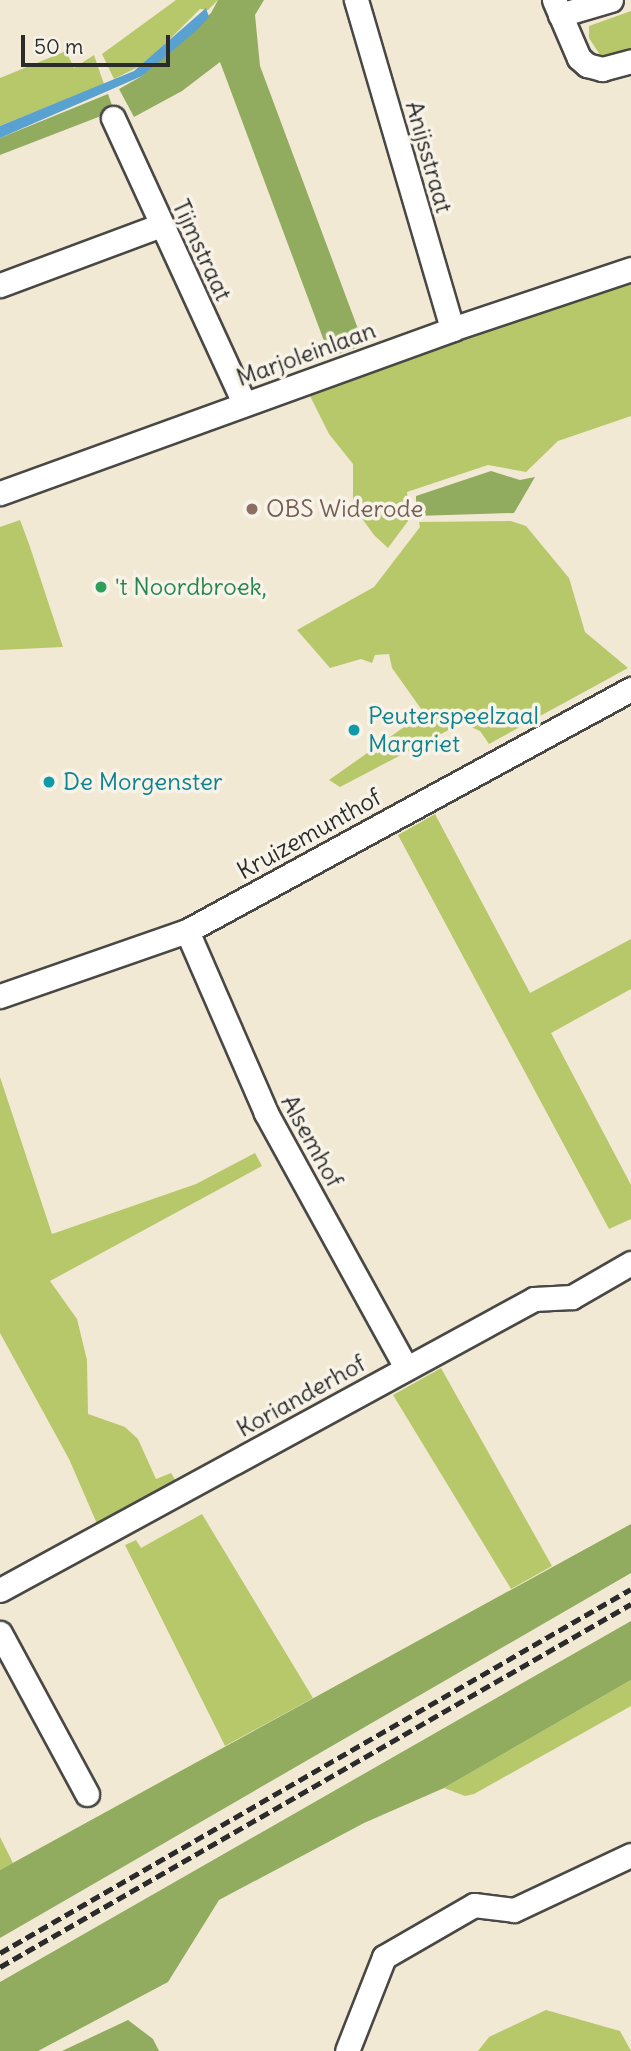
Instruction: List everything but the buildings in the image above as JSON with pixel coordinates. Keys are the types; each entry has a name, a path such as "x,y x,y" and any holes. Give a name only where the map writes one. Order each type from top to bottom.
{"street":[{"name":"Anijsstraat","path":"356,0 452,329"},
{"path":"611,0 557,7 587,65 602,69 631,61"},
{"name":"Tijmstraat","path":"113,118 244,403"},
{"path":"0,285 161,225"},
{"name":"Marjoleinlaan","path":"0,492 452,329 631,269"},
{"name":"Kruizemunthof","path":"0,996 187,931 631,689"},
{"name":"Alsemhof","path":"187,931 266,1113 406,1368"},
{"name":"Korianderhof","path":"0,1590 534,1299 572,1297 631,1263"},
{"path":"0,1633 87,1794"},
{"path":"347,2051 384,1957 474,1905 514,1910 629,1862"}],"green space":[{"path":"176,0 218,0 208,10 200,9 146,63 114,79 102,54"},
{"path":"218,0 264,0 255,15 260,66 364,345 330,357 220,62 182,91 134,117 119,89 142,76 211,13"},
{"path":"631,11 631,57 604,61 589,38 589,26"},
{"path":"66,51 74,68 94,55 104,84 0,126 0,78"},
{"path":"108,94 114,111 0,155 0,138"},
{"path":"631,282 631,416 558,441 526,472 488,465 407,492 411,517 388,548 374,535 353,506 353,464 329,434 309,394"},
{"path":"491,471 520,480 535,477 514,513 416,516 416,496"},
{"path":"20,520 63,647 0,650 0,527"},
{"path":"511,521 526,526 569,578 585,632 628,668 489,744 480,731 462,723 340,787 329,780 424,713 392,668 389,654 375,655 372,663 361,659 330,668 297,630 374,587 420,527 419,522"},
{"path":"435,814 530,993 631,939 631,989 551,1033 631,1185 631,1219 609,1229 398,835"},
{"path":"0,1077 52,1234 196,1184 255,1153 262,1166 50,1281 77,1319 87,1360 88,1414 125,1427 138,1439 156,1479 171,1473 177,1483 98,1526 69,1459 0,1333"},
{"path":"441,1368 552,1566 511,1589 393,1395"},
{"path":"202,1514 313,1698 225,1746 125,1545 136,1540 141,1548"},
{"path":"631,1524 631,1573 0,1938 0,1870"},
{"path":"631,1621 631,1680 444,1788 364,1823 219,1900 168,1982 38,2051 0,2051 0,1982"},
{"path":"631,1680 631,1706 474,1794 465,1796 444,1788"},
{"path":"0,1837 13,1863 0,1870"},
{"path":"546,2010 620,2031 631,2051 478,2051 489,2037"},
{"path":"128,2020 153,2039 159,2051 62,2051"}],"water":[{"path":"206,8 209,17 196,31 142,76 0,138 0,126 134,71"}],"railway":[{"path":"0,1953 631,1589"},
{"path":"0,1967 631,1604"}],"place":[{"name":"OBS Widerode","path":"252,509"},
{"name":"'t Noordbroek,","path":"101,587"},
{"name":"Peuterspeelzaal Margriet","path":"354,730"},
{"name":"De Morgenster","path":"49,782"}]}
